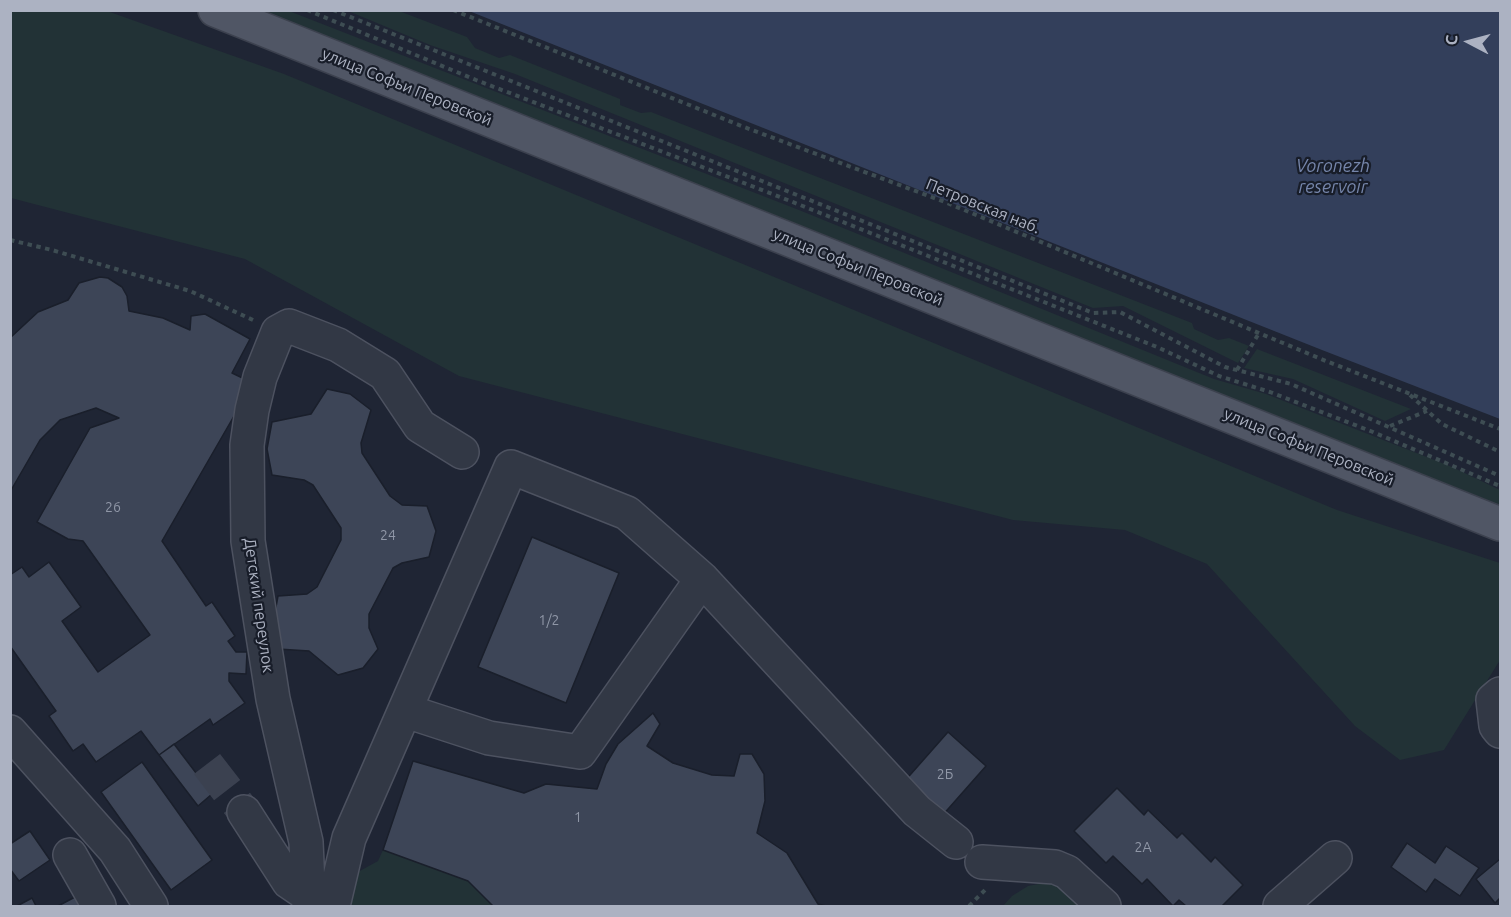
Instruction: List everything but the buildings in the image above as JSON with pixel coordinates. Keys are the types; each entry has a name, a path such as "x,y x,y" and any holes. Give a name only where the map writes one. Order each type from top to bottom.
{"main road":[{"name":"улица Софьи Перовской","path":"215,10 1500,524"}],"street":[{"path":"278,332 289,326 328,341 385,374 420,426 462,452"},
{"name":"Детский переулок","path":"278,332 260,377 252,410 248,445 248,541 273,699 306,842 317,903"},
{"path":"244,812 289,882 317,903 406,711 511,467 627,513 702,579 917,811 957,842"},
{"path":"406,711 489,738 580,752 702,579"},
{"path":"1500,693 1493,700 1496,726 1500,731"},
{"path":"10,732 115,850 151,906"},
{"path":"70,855 99,906"},
{"path":"1280,906 1335,858"},
{"path":"982,862 1055,867 1067,872 1104,906"}],"path":[{"path":"307,10 476,80 776,195 1157,347 1219,376 1270,392 1383,436 1500,486"},
{"path":"333,10 1093,313 1120,312 1224,367 1291,384 1500,476"},
{"name":"Петровская наб.","path":"453,10 744,127 945,202 1259,333 1500,429"},
{"path":"10,240 52,250 190,291 278,332"},
{"path":"1237,370 1259,333"},
{"path":"1407,392 1442,424 1500,452"},
{"path":"1389,426 1427,411"}],"shaded area":[{"path":"10,11 107,11 284,74 1337,510 1500,563 1500,660 1444,750 1400,760 1355,726 1207,564 1125,530 1013,520 459,376 245,259 11,198"},
{"path":"264,11 289,11 799,210 1214,379 1266,394 1452,467 1500,490 1500,510"},
{"path":"348,11 399,11 467,37 475,48 499,58 510,55 620,99 620,105 641,113 651,112 1192,323 1194,329 1218,340 1229,338 1249,346 1238,363 1123,306 1093,308 515,74 430,45"},
{"path":"1257,349 1411,409 1385,421 1293,379 1244,368"},
{"path":"383,850 468,881 493,906 352,906 350,891 358,872 378,861"},
{"path":"1054,881 1092,906 1003,906 1012,896 1028,886"}],"water":[{"name":"Voronezh reservoir","path":"469,11 1500,11 1500,419 1322,350"}],"tunnel":[{"path":"207,764 244,812"}]}
